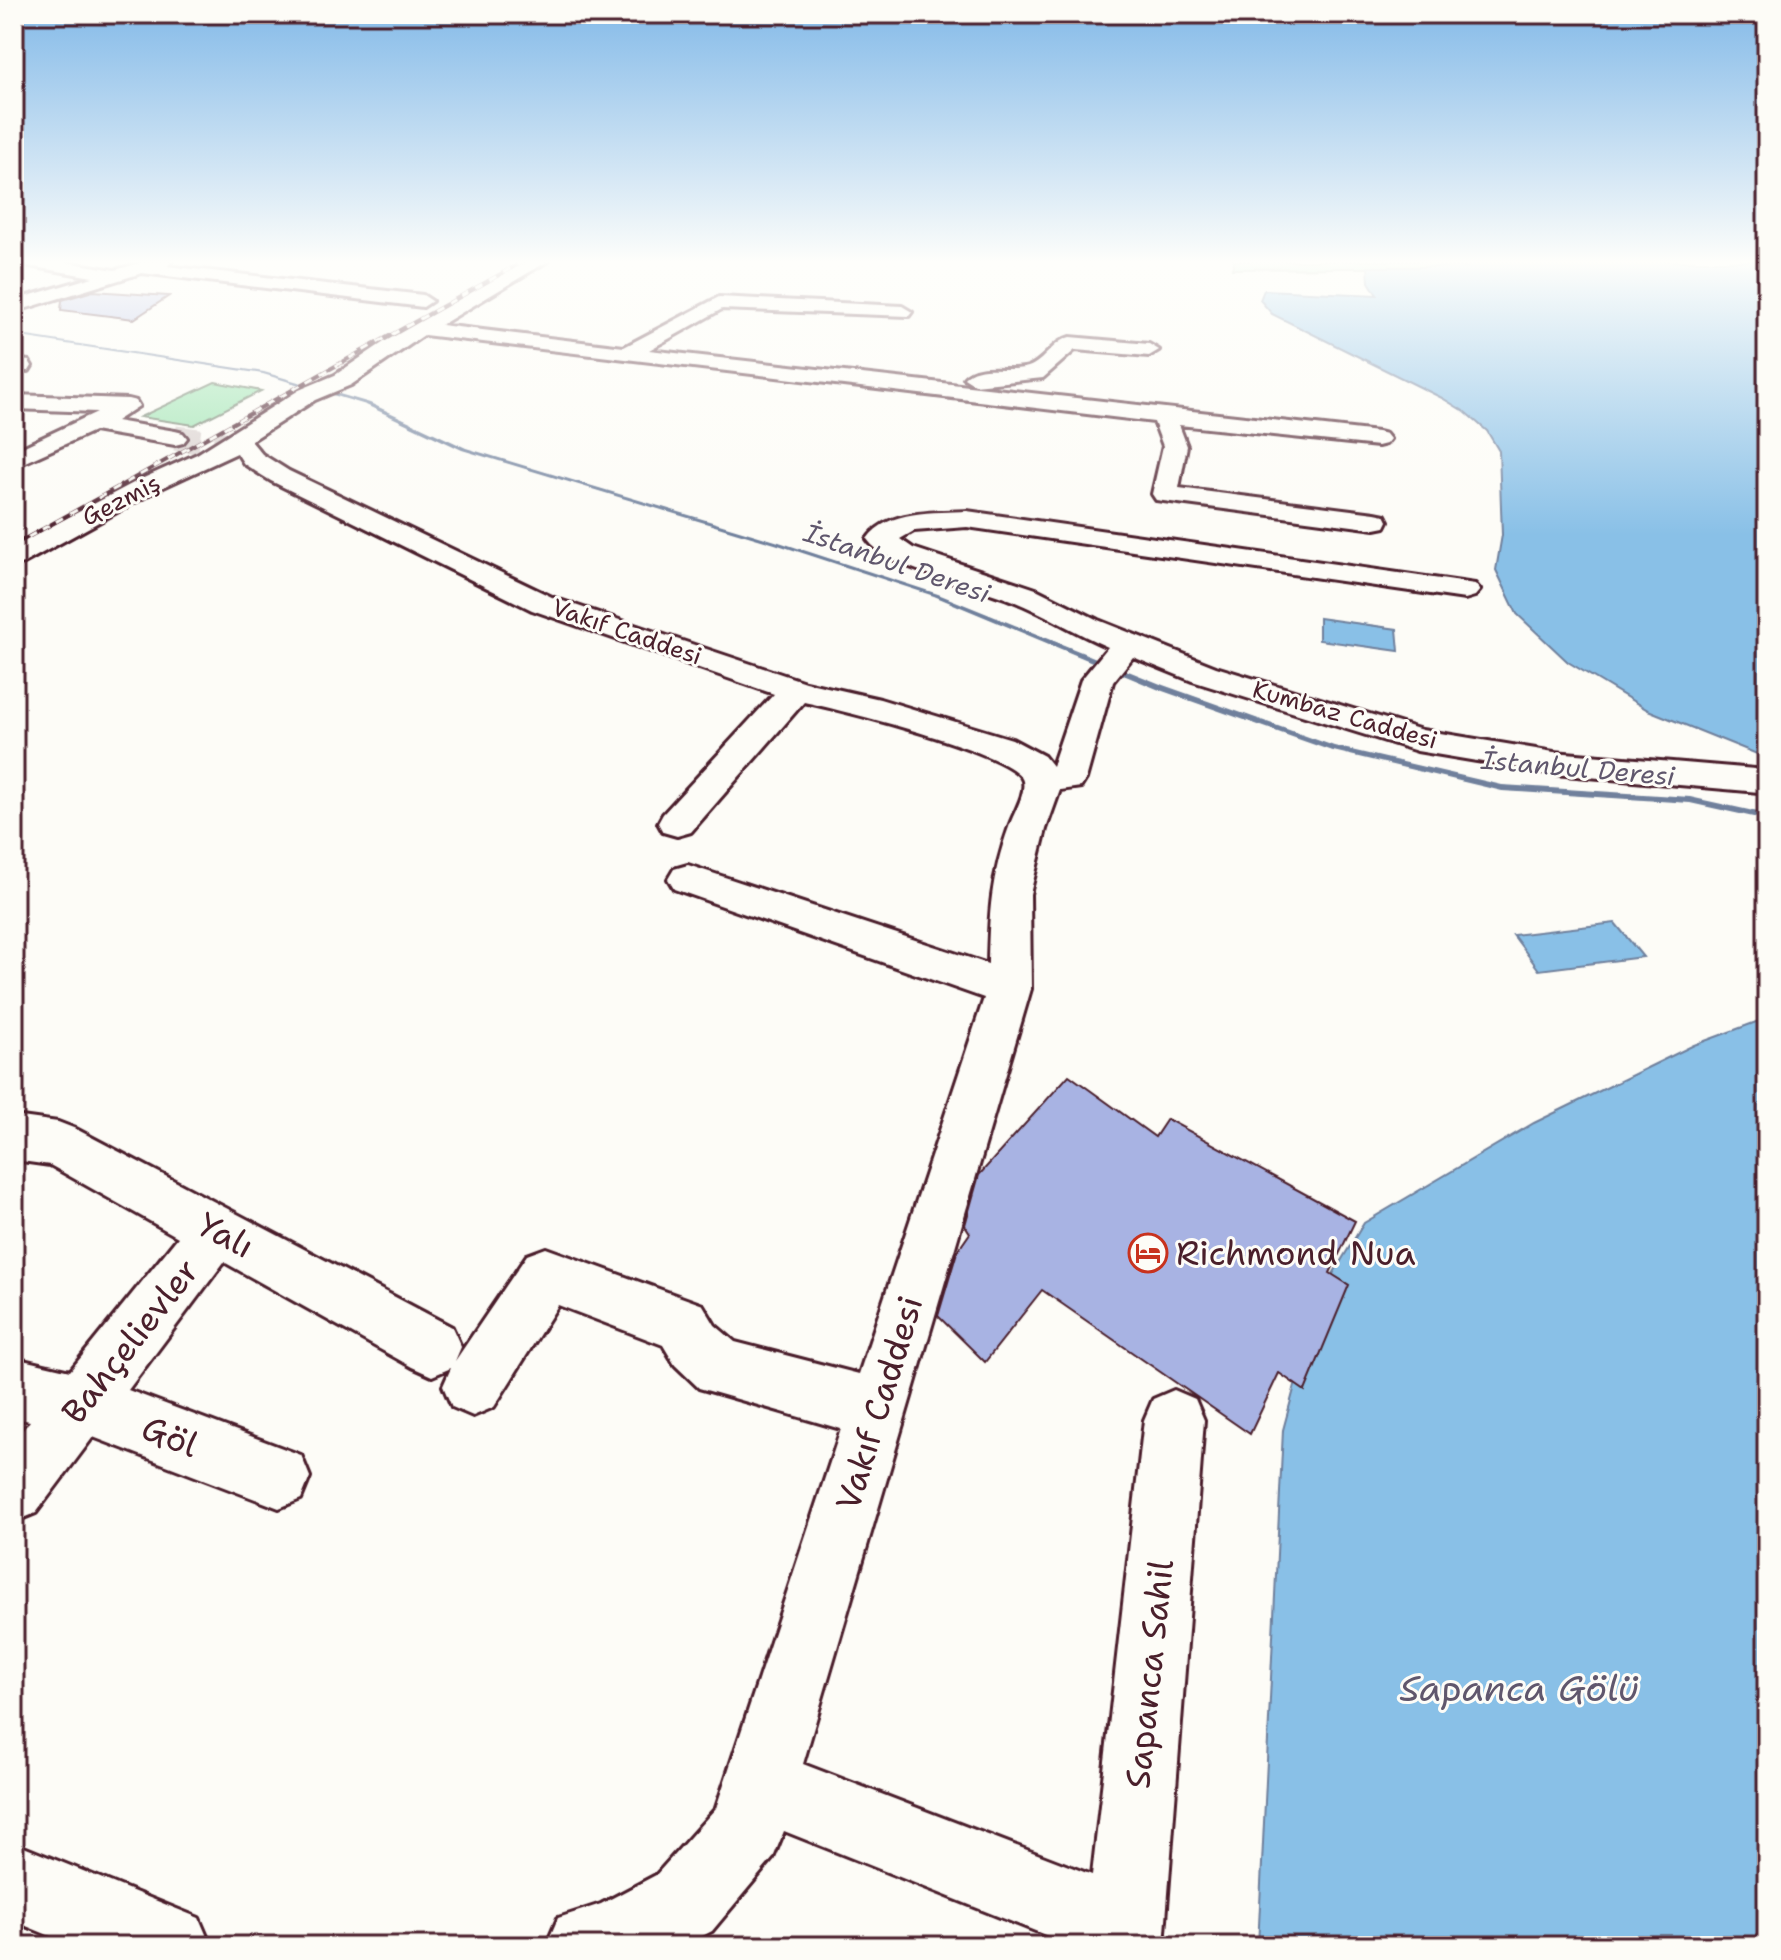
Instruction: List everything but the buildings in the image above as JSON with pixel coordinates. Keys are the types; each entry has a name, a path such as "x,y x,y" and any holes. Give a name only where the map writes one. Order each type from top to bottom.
{"street":[{"name":"Gezmiş","path":"14,557 122,498 230,445 307,395 343,380 385,352"},
{"path":"634,352 1164,417 1378,439"},
{"path":"885,384 1035,373 1059,352"},
{"path":"14,460 128,406 15,403"},
{"path":"1164,417 1175,446 1165,494 1375,521"},
{"path":"90,423 175,438"},
{"name":"Vakıf Caddesi","path":"230,445 245,447 253,459 280,476 543,604 796,690 868,706 999,747 1031,764 1041,776 1042,789 1027,829 1010,894 1009,989 746,1831 684,1903 609,1942 586,1946"},
{"name":"Kumbaz Caddesi","path":"1028,528 967,519 908,523 881,539 903,554 1025,595 1087,627 1115,660 1204,674 1417,740 1554,763 1759,780"},
{"path":"978,580 1028,528 1465,590"},
{"path":"1041,776 1068,779 1115,660"},
{"path":"677,823 796,690"},
{"path":"688,879 1009,989"},
{"name":"Yalı","path":"14,1138 58,1144 432,1347"},
{"name":"Bahçelievler","path":"14,1491 216,1230"},
{"path":"473,1386 546,1274 683,1325 695,1345 720,1367 877,1409"},
{"name":"Göl","path":"14,1388 82,1403 279,1477"},
{"name":"Sapanca Sahil","path":"761,1785 1124,1937 1174,1420"},
{"path":"18,1891 171,1946"}],"green space":[{"path":"215,382 261,391 194,425 140,417"}],"water":[{"path":"1350,352 1767,352 1767,758 1648,710 1568,662 1517,614 1496,570 1502,535 1499,451 1487,431 1442,398"},
{"path":"1319,618 1397,629 1399,651 1319,640"},
{"path":"1615,923 1643,957 1539,970 1513,935"},
{"name":"Sapanca Gölü","path":"1767,1018 1767,1946 1258,1946 1283,1430 1319,1297 1364,1223 1534,1123 1694,1045"}],"waterway":[{"name":"İstanbul Deresi","path":"129,352 264,373 368,404 464,449 777,543 936,595 1160,687 1332,748 1502,788 1690,800 1767,817"}],"tunnel":[{"path":"175,438 230,445"}],"railway":[{"path":"14,545 360,352"}],"place":[{"name":"Richmond Nua","path":"1148,1253"}]}
